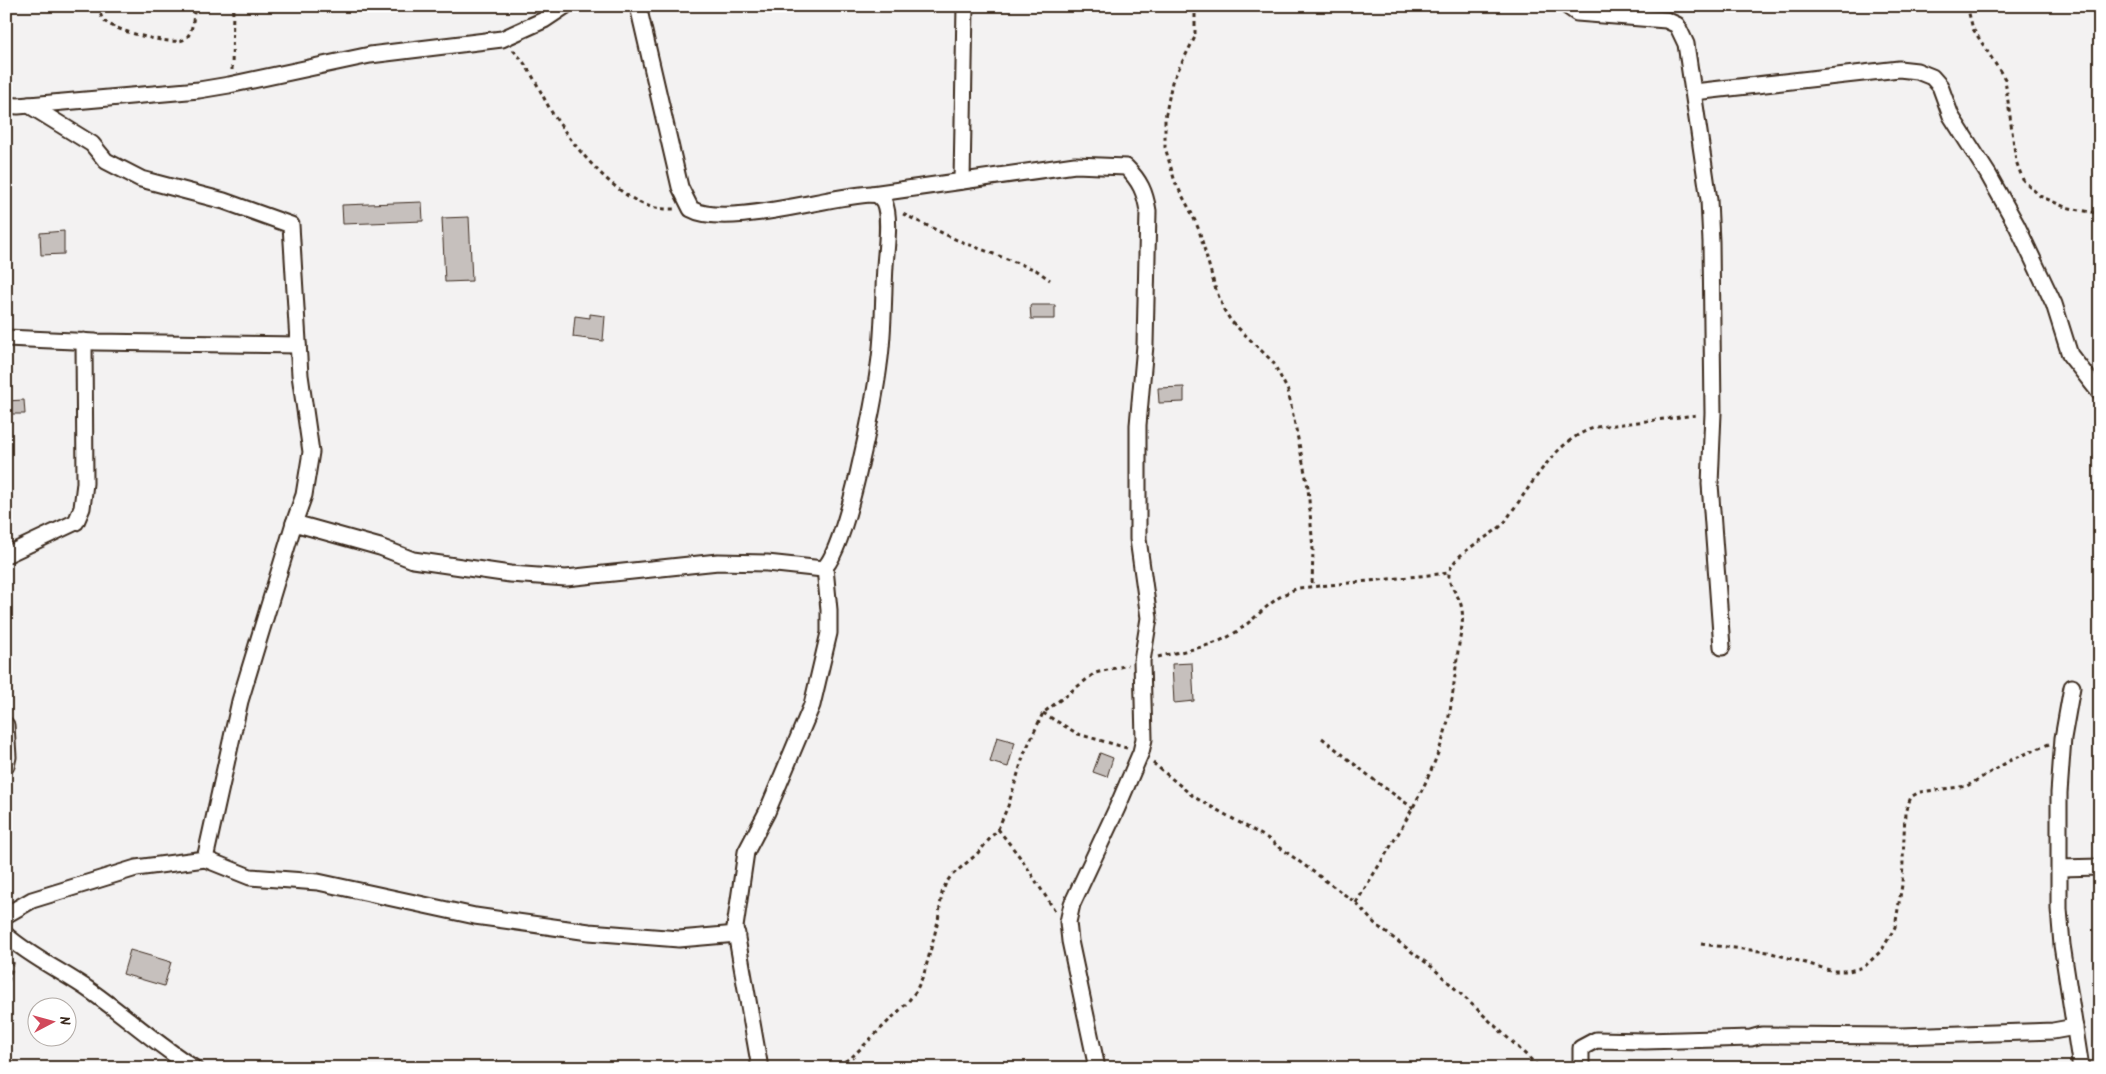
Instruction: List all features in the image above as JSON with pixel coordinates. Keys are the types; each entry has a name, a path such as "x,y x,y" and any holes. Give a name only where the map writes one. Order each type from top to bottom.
{"street":[{"path":"638,6 680,187 687,205 693,211 704,214 731,214 791,207 1075,165 1126,167 1136,177 1145,192 1148,211 1146,345 1138,425 1138,529 1149,618 1142,661 1145,726 1142,752 1079,884 1072,904 1068,932 1097,1068"},
{"path":"962,181 966,6"},
{"path":"1567,6 1578,13 1666,20 1677,25 1686,44 1709,200 1712,242 1713,413 1710,484 1722,647"},
{"path":"6,105 29,105 161,94 229,85 370,55 502,39 544,20 562,7"},
{"path":"1694,92 1899,69 1917,71 1932,77 1940,86 1951,116 1988,174 2017,226 2054,304 2070,355 2100,393"},
{"path":"29,105 92,144 106,161 141,179 224,201 291,225 298,346 311,452 304,494 240,701 205,859"},
{"path":"760,1068 735,927 746,852 767,812 812,705 829,626 825,568 836,548 854,489 879,366 887,236 885,204 878,195 872,194"},
{"path":"6,338 298,346"},
{"path":"6,555 76,522 82,508 85,483 84,341"},
{"path":"294,523 380,547 413,560 510,574 566,578 718,562 767,562 817,570 825,568"},
{"path":"2072,687 2063,738 2059,793 2059,909 2081,1068"},
{"path":"6,725 8,757 6,766"},
{"path":"6,915 32,900 136,868 205,859 250,877 318,882 475,916 589,932 679,939 737,934"},
{"path":"2060,868 2100,867"},
{"path":"12,940 92,992 168,1052 194,1068"},
{"path":"1581,1068 1581,1048 1596,1040 1674,1041 1751,1038 1762,1035 1900,1036 2053,1031 2075,1027"},
{"path":"168,1052 178,1068"}],"path":[{"path":"98,6 106,23 145,36 176,41 183,40 190,34 195,6"},
{"path":"229,85 232,69 233,6"},
{"path":"1195,6 1195,37 1172,82 1164,118 1165,146 1175,182 1199,230 1215,287 1224,310 1231,321 1273,362 1288,391 1308,487 1313,550 1312,586"},
{"path":"1967,6 1973,29 2005,80 2016,161 2023,180 2040,196 2065,207 2100,214"},
{"path":"502,39 528,68 558,122 605,178 647,206 693,211"},
{"path":"885,204 957,240 1036,270 1050,280"},
{"path":"1356,903 1413,808 1436,758 1446,726 1453,696 1463,613 1460,601 1452,589 1449,573 1457,559 1505,522 1542,469 1581,432 1597,427 1713,413"},
{"path":"822,1068 840,1064 852,1057 916,991 933,941 942,893 946,883 951,876 977,854 998,829 1008,806 1024,754 1043,713 1095,673 1223,640 1237,632 1276,598 1292,590 1312,586 1449,573"},
{"path":"1043,713 1061,726 1078,734 1142,752 1194,797 1267,838 1356,903 1376,924 1432,967 1540,1068"},
{"path":"1322,738 1378,783 1413,808"},
{"path":"1701,944 1768,952 1833,971 1849,971 1864,967 1882,950 1895,927 1902,885 1905,812 1911,797 1919,792 1967,786 2011,760 2063,738"},
{"path":"998,829 1023,861 1068,932"},
{"path":"6,989 12,940"}],"building":[{"path":"422,202 423,221 343,224 342,205"},
{"path":"469,217 472,281 445,282 442,218"},
{"path":"64,231 64,254 41,255 40,233"},
{"path":"1030,305 1055,305 1055,319 1031,319"},
{"path":"590,314 605,316 603,341 573,337 575,316 590,318"},
{"path":"1184,387 1184,402 1159,403 1158,388"},
{"path":"24,400 25,414 6,414 6,401"},
{"path":"1192,663 1194,701 1174,703 1172,664"},
{"path":"997,737 1015,742 1008,767 990,762"},
{"path":"1100,753 1113,758 1107,777 1093,772"},
{"path":"130,950 171,962 164,986 123,974"}]}
